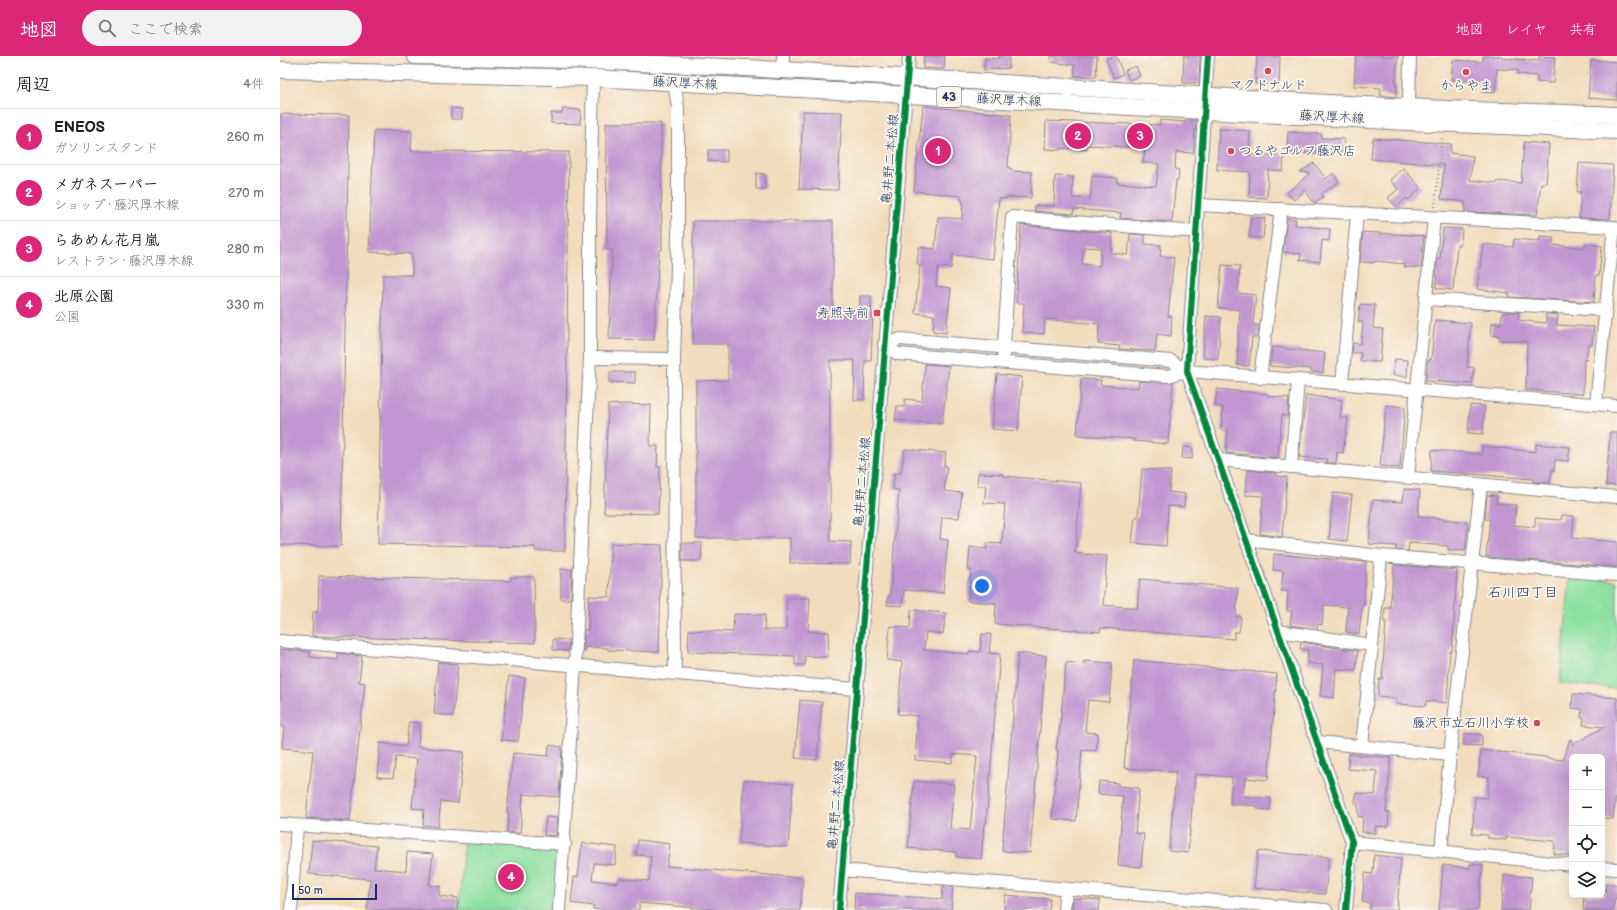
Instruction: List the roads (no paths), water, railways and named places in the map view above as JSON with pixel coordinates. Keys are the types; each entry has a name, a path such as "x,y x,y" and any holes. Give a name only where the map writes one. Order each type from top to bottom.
{"main road":[{"name":"藤沢厚木線","path":"415,56 533,57 782,63 908,78 1443,123 1617,131"},
{"name":"藤沢厚木線","path":"280,70 593,78 907,95 1409,107 1617,115"}],"street":[{"name":"亀井野二本松線","path":"838,910 884,345 907,95 909,56"},
{"path":"1208,56 1187,371 1352,842 1346,910"},
{"path":"1409,107 1410,56"},
{"path":"559,910 565,844 590,358 590,221 593,78"},
{"path":"674,82 678,108 678,236 674,359 675,674"},
{"path":"1199,205 1614,227 1596,404"},
{"path":"1260,378 1281,209"},
{"path":"1342,384 1358,214"},
{"path":"1003,361 1012,217 1197,232"},
{"path":"1408,477 1434,218"},
{"path":"1426,299 1605,310"},
{"path":"884,345 900,339 1171,361 1187,371"},
{"path":"884,345 898,354 1003,361 1168,376 1187,371 1617,406"},
{"path":"590,358 674,359"},
{"path":"1291,467 1298,381"},
{"path":"1218,460 1617,497"},
{"path":"1442,851 1450,754 1481,485"},
{"path":"1246,540 1381,556 1617,576"},
{"path":"1362,746 1381,556"},
{"path":"1278,631 1372,645"},
{"path":"280,641 856,688"},
{"path":"1317,742 1450,754"},
{"path":"280,824 565,844"},
{"path":"291,910 297,826"},
{"path":"1352,842 1569,865"},
{"path":"1605,868 1617,870"},
{"path":"842,870 1326,910"},
{"path":"1064,910 1066,889"}],"place":[{"name":"マクドナルド","path":"1268,71"},
{"name":"からやま","path":"1466,72"},
{"name":"メガネスーパー","path":"1078,136"},
{"name":"らあめん花月嵐","path":"1140,136"},
{"name":"ENEOS","path":"938,151"},
{"name":"つるやゴルフ藤沢店","path":"1231,151"},
{"name":"寿照寺前","path":"877,313"},
{"name":"藤沢市立石川小学校","path":"1537,723"},
{"name":"北原公園","path":"511,877"}],"district":[{"name":"石川四丁目","path":"1523,592"}]}
